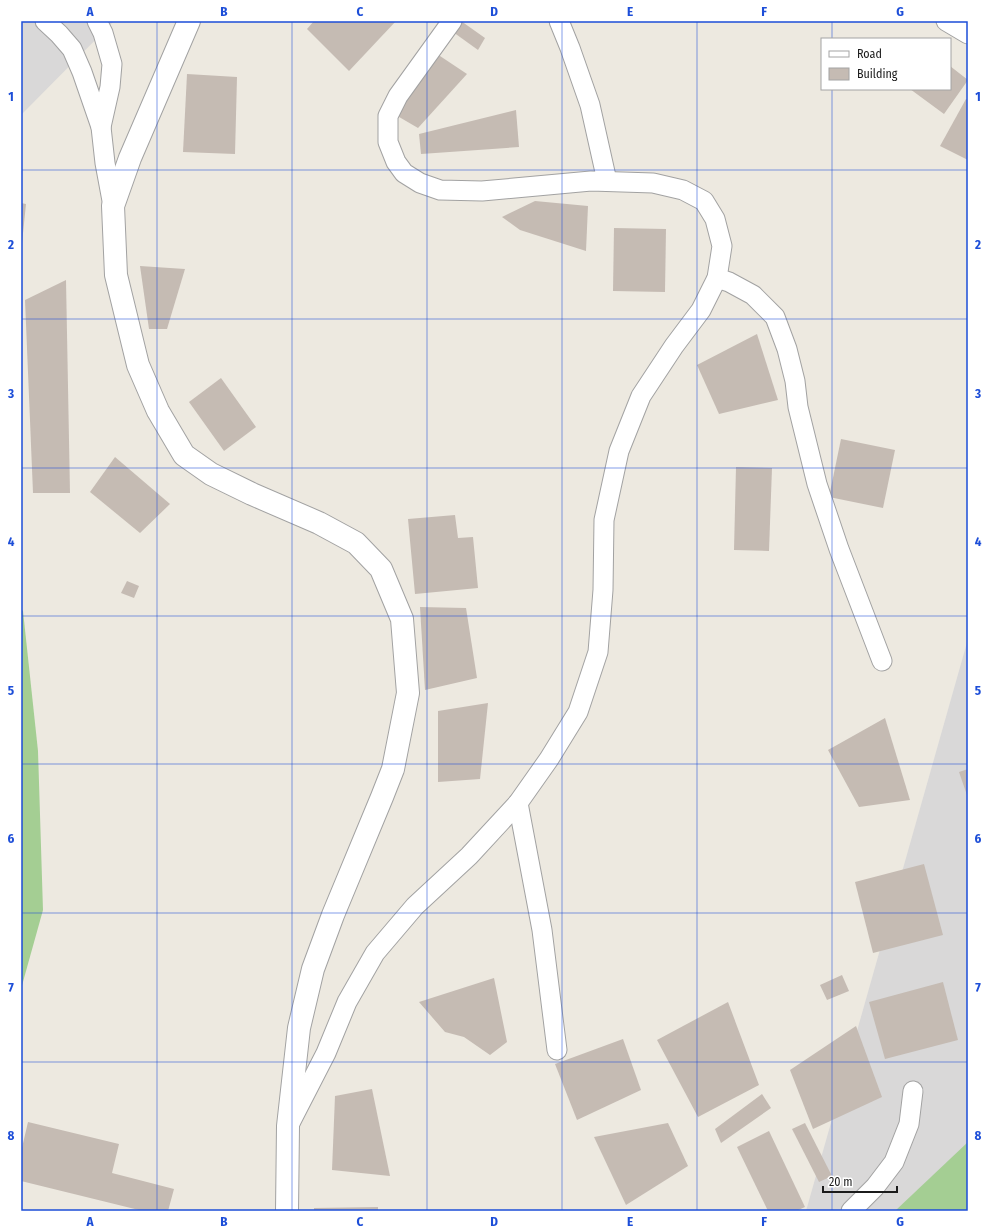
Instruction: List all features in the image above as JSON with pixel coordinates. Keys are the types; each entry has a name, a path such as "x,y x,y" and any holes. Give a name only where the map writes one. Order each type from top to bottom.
{"street":[{"path":"45,21 72,49 82,72 101,127 105,163 113,206 116,275 138,364 158,412 184,455 211,474 319,524 356,543 381,569 402,619 408,693 393,769 333,915 313,969 299,1028 288,1126 287,1211"},
{"path":"97,21 103,33 112,64 110,87 101,127"},
{"path":"113,206 130,158 189,21"},
{"path":"288,1126 326,1054 347,1002 375,952 415,906 469,856 518,803 550,759 578,712 598,652 603,590 604,520 620,451 641,396 674,346 701,310 717,278 722,246 715,219 704,201 683,190 653,183 591,181 482,191 440,190 420,183 404,173 396,162 388,142 388,116 398,96 452,21"},
{"path":"559,21 590,106 607,181"},
{"path":"946,21 968,34"},
{"path":"717,278 729,282 753,295 775,317 795,381 798,407 817,484 839,549 882,661"},
{"path":"518,803 542,930 557,1050"},
{"path":"851,1211 876,1187 894,1162 909,1124 913,1091"}],"shaded area":[{"path":"21,21 114,21 21,115"},
{"path":"968,639 968,1211 806,1211"}],"green space":[{"path":"21,609 23,611 38,751 43,910 21,989"},
{"path":"968,1142 968,1211 895,1211"}],"building":[{"path":"314,21 396,21 349,71 307,29"},
{"path":"461,21 485,38 478,50 453,32"},
{"path":"434,52 467,74 418,128 394,114"},
{"path":"951,67 968,80 944,114 911,90 951,90"},
{"path":"187,74 237,77 235,154 183,152"},
{"path":"966,99 968,99 968,160 940,146"},
{"path":"516,110 519,147 421,154 419,134"},
{"path":"535,201 588,206 586,251 520,230 502,217"},
{"path":"21,203 26,204 22,243 21,243"},
{"path":"614,228 666,229 665,292 613,291"},
{"path":"140,266 185,269 167,329 149,329"},
{"path":"66,280 70,493 33,493 25,300"},
{"path":"757,334 778,400 719,414 697,365"},
{"path":"221,378 256,427 224,451 189,402"},
{"path":"841,439 895,450 883,508 829,497"},
{"path":"115,457 170,504 140,533 90,492"},
{"path":"736,467 772,468 769,551 734,550"},
{"path":"455,515 458,538 473,537 478,588 415,594 408,519"},
{"path":"127,581 139,586 134,598 121,593"},
{"path":"420,607 466,608 477,678 425,690"},
{"path":"488,703 480,779 438,782 438,711"},
{"path":"885,718 910,800 859,807 828,750"},
{"path":"968,769 968,798 959,772"},
{"path":"924,864 943,935 873,953 855,882"},
{"path":"842,975 849,991 827,1000 820,985"},
{"path":"494,978 507,1042 490,1055 464,1037 445,1032 419,1002"},
{"path":"943,982 958,1040 885,1059 869,1002"},
{"path":"728,1002 759,1085 698,1117 657,1040"},
{"path":"856,1026 882,1097 813,1129 790,1070"},
{"path":"623,1039 641,1090 577,1120 555,1064"},
{"path":"372,1089 390,1176 332,1170 335,1096"},
{"path":"762,1094 771,1108 721,1143 715,1129"},
{"path":"28,1122 119,1144 112,1173 174,1189 168,1211 143,1211 21,1181 21,1152"},
{"path":"668,1123 688,1166 626,1205 594,1137"},
{"path":"805,1123 832,1176 819,1182 792,1129"},
{"path":"769,1131 805,1207 796,1211 768,1211 737,1147"},
{"path":"378,1207 378,1211 314,1211 314,1208"}]}
